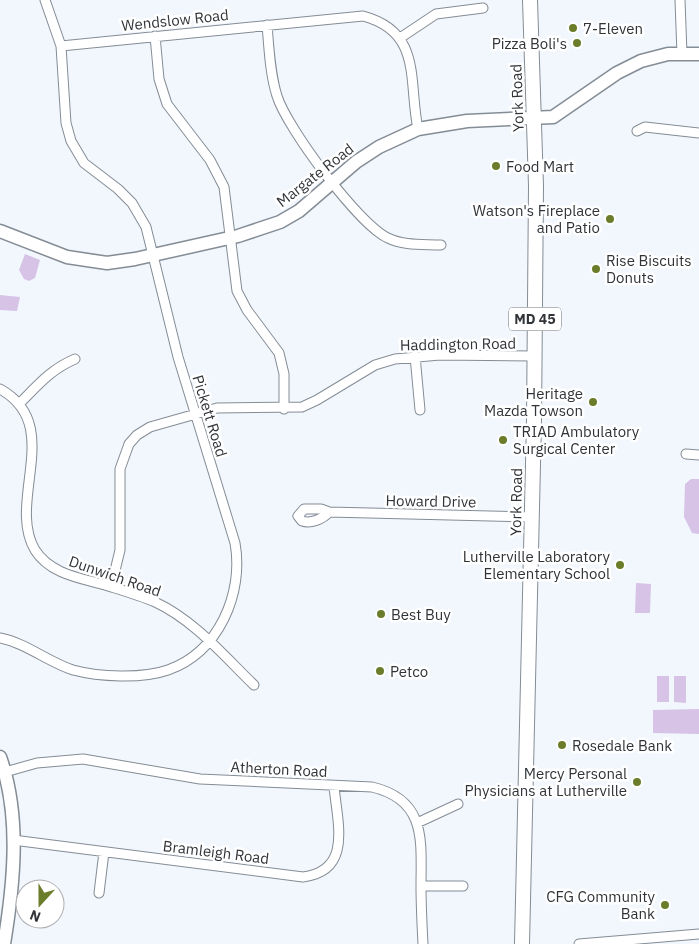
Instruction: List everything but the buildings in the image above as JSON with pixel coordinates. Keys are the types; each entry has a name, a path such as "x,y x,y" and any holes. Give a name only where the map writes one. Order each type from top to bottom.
{"main road":[{"name":"York Road","path":"522,944 534,356 534,118 530,0"}],"street":[{"name":"Pickett Road","path":"0,638 16,643 74,670 128,676 168,670 195,654 218,628 232,601 237,577 238,556 194,413 146,228 137,210 118,188 84,163 71,141 66,123 61,46 45,0"},
{"path":"680,0 682,54"},
{"path":"400,38 436,14 483,8"},
{"name":"Wendslow Road","path":"61,46 363,16 383,23 400,38 410,58 414,110 418,129"},
{"path":"267,25 272,78 283,111 301,141 333,182 366,222 381,234 405,244 441,245"},
{"path":"155,36 163,96 171,112 210,160 220,177 226,197 234,278 241,300 273,343 282,363 284,409"},
{"name":"Margate Road","path":"0,231 67,257 87,262 117,262 230,238 280,222 299,211 356,162 379,147 418,129 466,121 552,118 641,61 657,56 699,54"},
{"path":"637,132 645,128 699,134"},
{"path":"415,356 420,410"},
{"name":"Haddington Road","path":"111,587 120,550 118,484 123,455 138,435 150,427 194,413 226,408 284,409 310,404 375,365 395,358 415,356 534,356"},
{"path":"19,404 49,374 75,359"},
{"name":"Dunwich Road","path":"0,389 26,412 32,435 27,525 33,545 43,560 52,568 156,602 208,641 254,685"},
{"path":"686,454 699,455"},
{"name":"Howard Drive","path":"329,512 532,517"},
{"path":"0,757 12,808 14,840 4,944"},
{"name":"Atherton Road","path":"5,772 37,763 83,759 200,779 372,787 383,790 405,803 418,823 422,849 423,944"},
{"name":"Bramleigh Road","path":"14,840 302,876 314,875 331,866 339,848 334,786"},
{"path":"418,823 458,804"},
{"path":"99,893 104,852"},
{"path":"421,886 462,886"},
{"path":"579,944 699,934"}],"shaded area":[{"path":"25,254 40,260 35,278 29,281 24,279 19,270"},
{"path":"0,295 20,297 17,311 0,310"},
{"path":"691,479 699,479 699,534 692,533 684,517 685,484"},
{"path":"636,583 651,584 650,613 635,613"},
{"path":"657,676 669,676 669,702 657,702"},
{"path":"674,676 686,676 686,703 674,702"},
{"path":"699,709 699,734 653,733 653,710"}],"place":[{"name":"7-Eleven","path":"573,28"},
{"name":"Pizza Boli's","path":"577,43"},
{"name":"Food Mart","path":"496,166"},
{"name":"Watson's Fireplace and Patio","path":"610,219"},
{"name":"Rise Biscuits Donuts","path":"596,269"},
{"name":"Heritage Mazda Towson","path":"593,402"},
{"name":"TRIAD Ambulatory Surgical Center","path":"503,440"},
{"name":"Lutherville Laboratory Elementary School","path":"620,565"},
{"name":"Best Buy","path":"381,614"},
{"name":"Petco","path":"380,671"},
{"name":"Rosedale Bank","path":"562,745"},
{"name":"Mercy Personal Physicians at Lutherville","path":"637,782"},
{"name":"CFG Community Bank","path":"665,905"}]}
